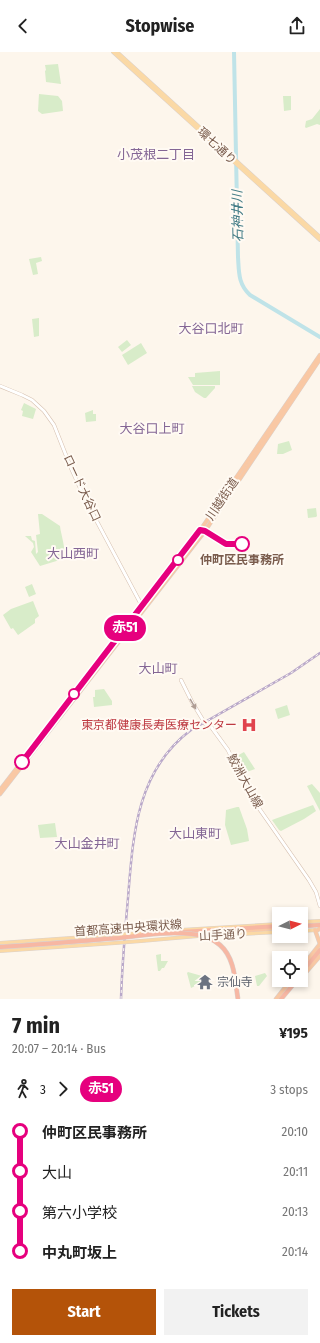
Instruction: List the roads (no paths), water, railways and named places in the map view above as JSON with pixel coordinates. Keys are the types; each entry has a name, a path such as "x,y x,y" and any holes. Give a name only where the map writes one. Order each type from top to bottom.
{"highway":[{"name":"川越街道","path":"0,794 143,608 200,530 320,354"},
{"name":"川越街道","path":"0,790 205,531 320,360"},
{"path":"142,936 190,930 272,926"},
{"path":"308,926 319,927 320,944 308,959"},
{"path":"224,934 227,932 272,928"},
{"name":"首都高速中央環状線","path":"0,949 142,936 191,934 205,936 215,941 224,949 230,960 234,973 238,999"},
{"path":"308,966 320,950"},
{"path":"308,968 320,955"},
{"path":"276,999 286,987"},
{"path":"281,999 291,987"}],"main road":[{"name":"環七通り","path":"113,52 320,240"},
{"name":"環七通り","path":"117,52 320,237"},
{"name":"ロード大谷口","path":"0,386 22,394 32,400 42,408 51,421 86,501 143,608"},
{"name":"鮫洲大山線","path":"180,680 206,725 209,724 227,749 249,794 311,882 320,906"},
{"path":"308,924 320,921"},
{"path":"308,929 319,927"},
{"name":"山手通り","path":"0,944 114,935 226,935 272,932"},
{"name":"山手通り","path":"0,949 115,943 142,936"}],"waterway":[{"name":"石神井川","path":"234,52 238,257 241,282 243,287 250,295 320,337"}],"railway":[{"path":"121,999 132,851 141,806 148,785 159,765 173,746 191,730 291,673 320,653"}],"place":[{"name":"仲町区民事務所","path":"242,544"},
{"name":"東京都健康長寿医療センター","path":"249,725"},
{"name":"宗仙寺","path":"205,982"}],"district":[{"name":"小茂根二丁目","path":"156,154"},
{"name":"大谷口北町","path":"211,328"},
{"name":"大谷口上町","path":"152,428"},
{"name":"大山西町","path":"73,553"},
{"name":"大山町","path":"158,668"},
{"name":"大山東町","path":"195,833"},
{"name":"大山金井町","path":"87,843"}]}
